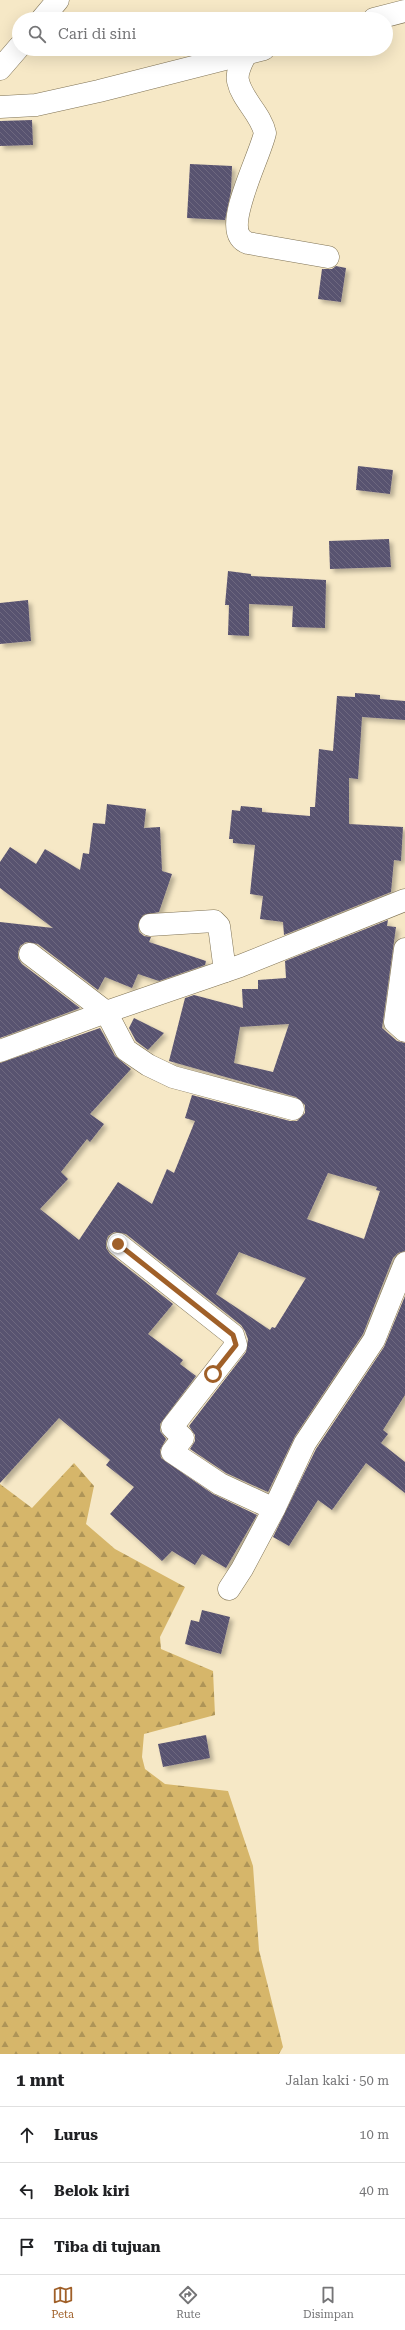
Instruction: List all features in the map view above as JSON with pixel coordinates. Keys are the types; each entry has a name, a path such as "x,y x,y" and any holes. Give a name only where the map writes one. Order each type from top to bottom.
{"street":[{"path":"48,12 58,0"},
{"path":"381,12 391,0"},
{"path":"393,14 405,11"},
{"path":"0,70 12,55"},
{"path":"0,107 36,105 99,92 239,56"},
{"path":"252,56 239,71 238,81 255,114 263,123 265,133 238,213 237,228 240,238 248,243 328,257"},
{"path":"0,1051 106,1012 225,971 405,900"},
{"path":"150,925 214,921 219,926 225,971"},
{"path":"405,949 395,1022 405,1032"},
{"path":"30,954 106,1012 126,1050 148,1065 173,1077 293,1109"},
{"path":"118,1244 233,1335 236,1340 236,1345 172,1427 184,1438 172,1452 220,1484 274,1509"},
{"path":"229,1589 242,1569 274,1509 305,1443 374,1340 405,1263"}],"green space":[{"path":"74,1463 94,1486 86,1524 115,1549 185,1587 160,1637 161,1649 213,1671 215,1715 144,1734 142,1757 145,1769 165,1784 228,1791 253,1866 259,1950 283,2047 279,2054 0,2054 0,1484 32,1508"}],"building":[{"path":"32,120 33,145 0,146 0,121"},
{"path":"190,164 232,166 231,191 225,220 187,218"},
{"path":"336,266 346,268 341,302 318,299 322,269 332,269"},
{"path":"358,466 393,470 390,494 356,490"},
{"path":"389,539 391,567 330,569 329,541"},
{"path":"228,571 251,574 251,576 326,580 325,628 292,627 293,606 249,604 249,636 228,635 229,605 225,605"},
{"path":"28,600 31,641 0,644 0,603"},
{"path":"355,693 380,695 380,699 405,701 405,720 362,717 358,779 349,778 349,824 403,827 401,861 394,860 391,892 284,935 283,922 260,919 263,896 250,894 255,845 233,843 233,839 229,839 232,810 240,811 241,806 262,808 262,812 310,816 310,807 315,807 319,749 333,751 337,696 355,697"},
{"path":"107,804 146,809 144,828 160,827 162,871 172,874 159,912 143,915 138,925 139,932 144,936 151,937 149,942 206,961 205,965 159,981 138,974 132,988 105,977 98,990 38,944 26,942 20,946 18,952 18,958 22,964 80,1008 0,1038 0,922 53,928 0,888 0,862 10,847 36,864 45,849 80,870 83,853 89,854 93,823 105,824"},
{"path":"388,920 387,926 396,927 382,1028 397,1041 405,1043 405,1251 398,1253 393,1258 363,1334 295,1436 268,1492 226,1473 190,1449 195,1441 195,1435 189,1426 246,1352 248,1339 245,1331 241,1325 126,1234 114,1232 108,1236 106,1248 110,1254 173,1304 148,1334 183,1360 180,1364 196,1376 160,1424 160,1431 166,1439 160,1450 161,1458 213,1494 257,1515 226,1568 202,1554 195,1565 172,1551 162,1561 110,1514 134,1487 106,1465 110,1460 59,1418 0,1483 0,1063 100,1028 115,1056 131,1069 90,1114 104,1124 90,1142 87,1139 61,1172 68,1179 40,1209 79,1240 118,1182 152,1204 167,1169 174,1173 195,1121 185,1118 192,1095 290,1121 297,1121 305,1113 305,1105 296,1097 169,1061 185,998 194,995 243,1008 242,989 258,989 258,980 286,978 285,961","holes":["289,1024 273,1072 234,1063 240,1027","328,1173 377,1187 376,1190 380,1191 364,1239 307,1219","239,1252 306,1278 275,1328 272,1327 270,1330 216,1294"]},
{"path":"134,1018 164,1033 148,1050 136,1041 129,1028"},
{"path":"405,1296 405,1395 383,1430 388,1434 381,1443 405,1462 405,1493 366,1463 332,1510 318,1500 289,1546 273,1537 316,1449 384,1347"},
{"path":"202,1610 230,1617 221,1654 185,1644 191,1620 199,1622"},
{"path":"206,1735 210,1758 163,1767 158,1744"}],"route":[{"path":"118,1244 233,1335 236,1340 236,1345 213,1374"}]}
